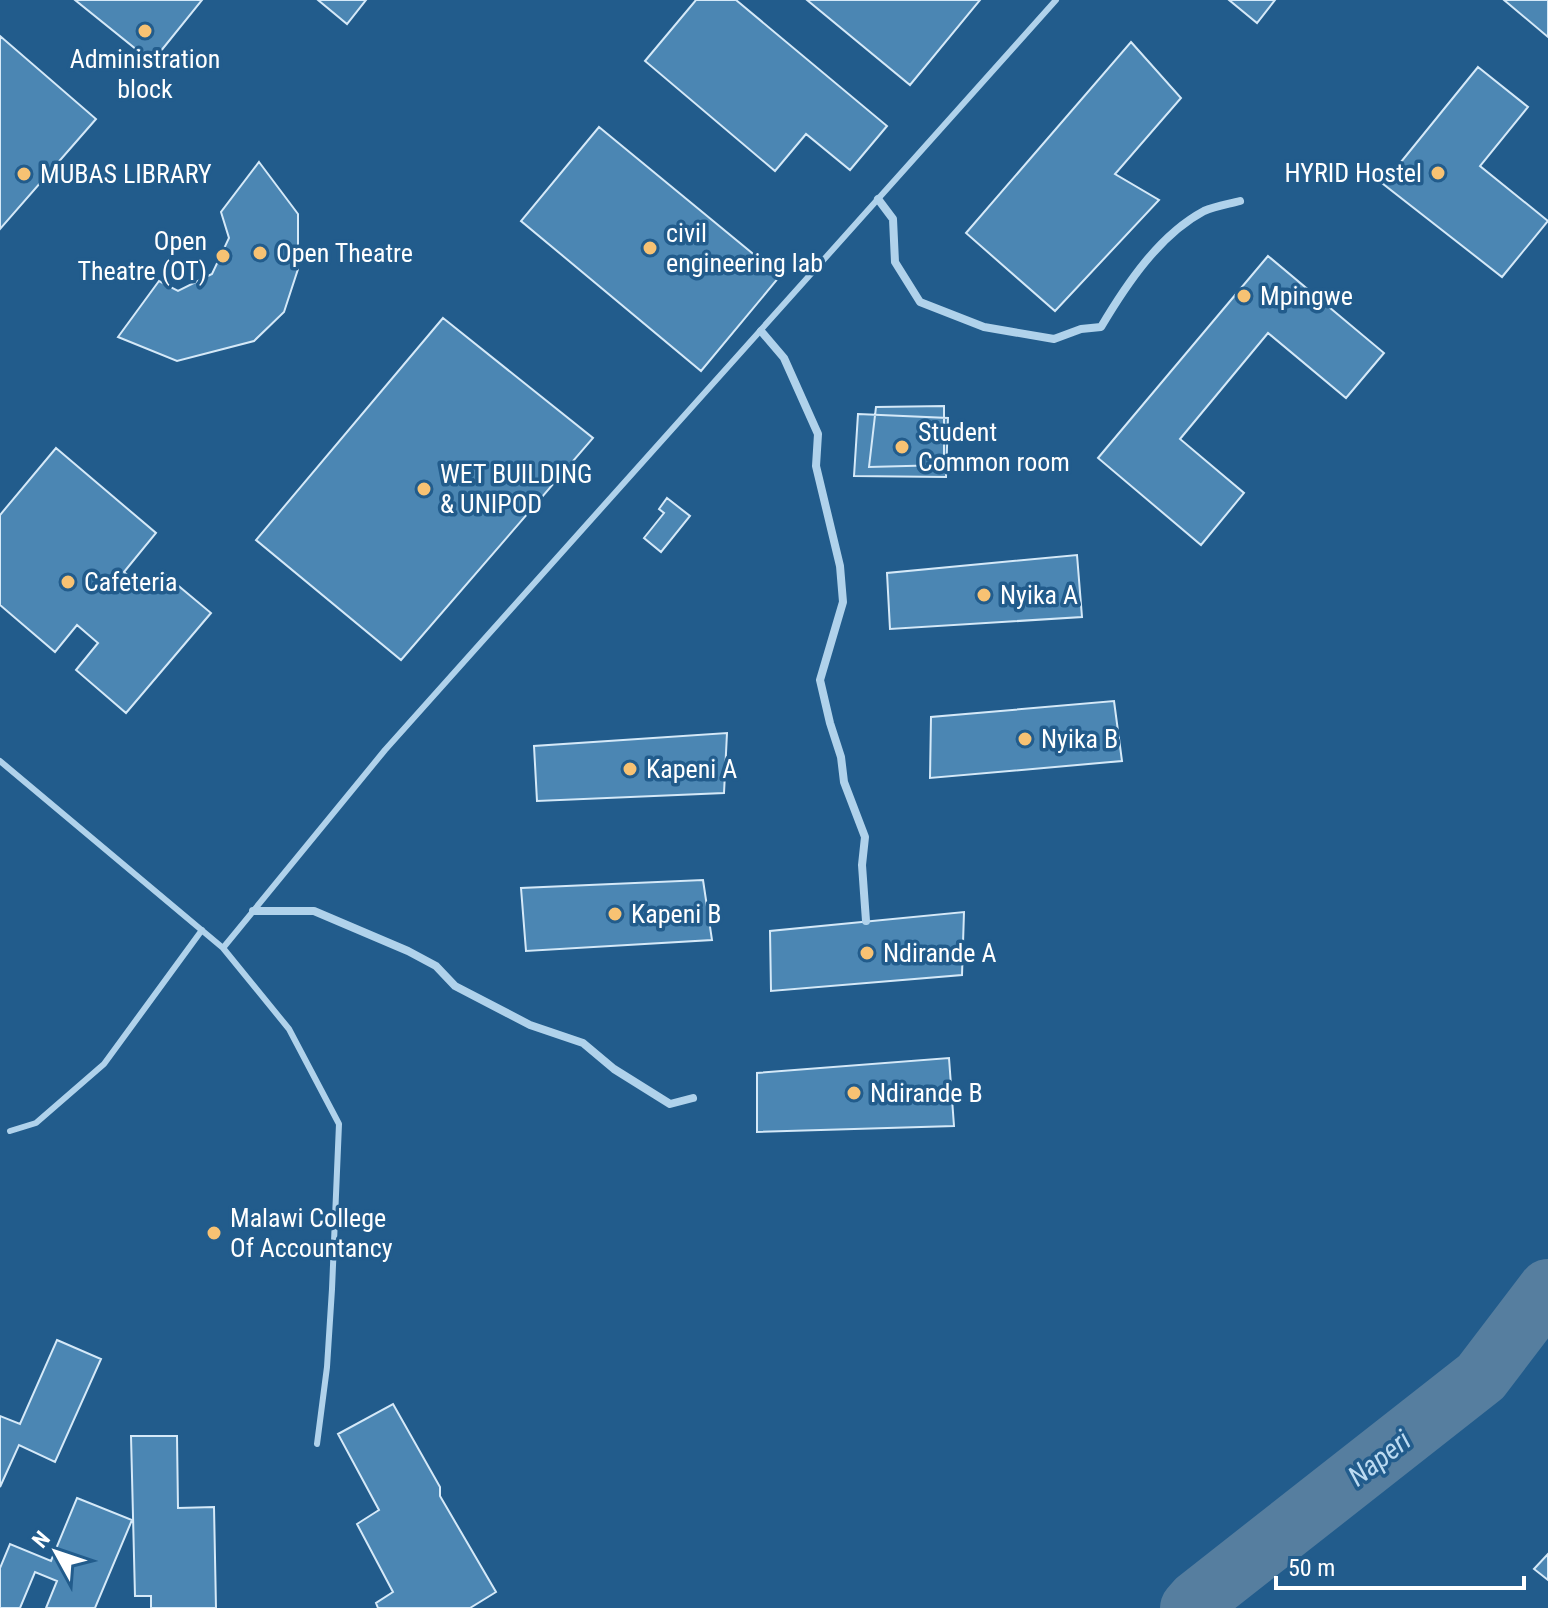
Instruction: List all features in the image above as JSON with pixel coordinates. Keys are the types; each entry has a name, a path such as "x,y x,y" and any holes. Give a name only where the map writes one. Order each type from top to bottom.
{"street":[{"path":"878,199 893,219 895,262 920,302 984,327 1054,339 1081,329 1101,327 1117,301 1172,232 1206,210 1240,201"},
{"path":"761,331 784,358 818,434 816,466 840,566 843,602 820,680 841,757 844,782 865,837 862,865 866,921"},
{"path":"253,911 314,911 408,951 436,966 455,986 530,1025 583,1043 614,1069 670,1104 693,1098"}],"lane":[{"path":"223,948 385,750 1056,0"},
{"path":"0,761 223,948 289,1029 339,1124 331,1305 317,1444"},
{"path":"10,1131 36,1123 104,1064 202,930"}],"building":[{"name":"Administration block","path":"75,0 202,0 152,62"},
{"path":"318,0 366,0 347,24"},
{"path":"696,0 736,0 887,126 850,170 806,134 775,171 645,61"},
{"path":"807,0 980,0 910,85"},
{"path":"1229,0 1275,0 1257,23"},
{"path":"1504,0 1548,0 1548,37"},
{"name":"MUBAS LIBRARY","path":"0,36 96,119 0,229"},
{"path":"1131,42 1181,98 1115,174 1159,200 1055,311 966,233"},
{"name":"HYRID Hostel","path":"1478,67 1528,107 1480,166 1548,221 1502,277 1378,180 1401,162"},
{"name":"civil engineering lab","path":"599,127 780,276 701,371 521,221"},
{"name":"Open Theatre","path":"259,162 298,214 298,269 284,312 254,341 177,361 118,337 159,281 178,291 212,274 229,238 221,212"},
{"path":"1268,256 1384,353 1346,398 1268,333 1180,439 1244,493 1201,545 1098,458"},
{"name":"WET BUILDING & UNIPOD","path":"443,318 593,438 401,660 256,540"},
{"name":"Student Common room","path":"944,406 944,465 869,467 876,407"},
{"name":"Student Common room","path":"858,414 948,418 946,477 854,476"},
{"name":"Cafeteria","path":"56,448 156,533 124,572 146,592 163,573 211,613 126,713 76,670 98,643 77,625 55,652 0,605 0,515"},
{"path":"667,498 690,516 661,552 644,538 664,513 659,509"},
{"name":"Nyika A","path":"1077,555 1082,617 890,629 887,573"},
{"name":"Nyika B","path":"1114,701 1122,761 930,778 931,717"},
{"name":"Kapeni A","path":"727,733 724,793 537,801 534,746"},
{"name":"Kapeni B","path":"703,880 712,940 526,951 521,888"},
{"name":"Ndirande A","path":"964,912 962,975 771,991 770,931"},
{"name":"Ndirande B","path":"949,1058 954,1126 757,1132 757,1073"},
{"path":"57,1340 101,1359 55,1462 19,1445 0,1487 0,1416 20,1424"},
{"path":"393,1404 440,1487 440,1496 496,1592 470,1608 378,1608 376,1603 393,1592 357,1524 379,1510 338,1434"},
{"path":"131,1436 177,1436 178,1508 214,1507 216,1608 151,1608 151,1596 135,1596"},
{"path":"77,1498 132,1520 95,1608 46,1608 57,1581 35,1572 20,1608 0,1608 0,1568 10,1544 51,1561"},
{"path":"1548,1554 1548,1580 1534,1569"}],"waterway":[{"name":"Naperi","path":"1190,1608 1481,1377 1548,1289"}],"place":[{"name":"Administration block","path":"145,31"},
{"name":"HYRID Hostel","path":"1438,173"},
{"name":"MUBAS LIBRARY","path":"24,174"},
{"name":"civil engineering lab","path":"650,248"},
{"name":"Open Theatre","path":"260,253"},
{"name":"Open Theatre (OT)","path":"223,256"},
{"name":"Mpingwe","path":"1244,296"},
{"name":"Student Common room","path":"902,447"},
{"name":"WET BUILDING & UNIPOD","path":"424,489"},
{"name":"Cafeteria","path":"68,582"},
{"name":"Nyika A","path":"984,595"},
{"name":"Nyika B","path":"1025,739"},
{"name":"Kapeni A","path":"630,769"},
{"name":"Kapeni B","path":"615,914"},
{"name":"Ndirande A","path":"867,953"},
{"name":"Ndirande B","path":"854,1093"},
{"name":"Malawi College Of Accountancy","path":"214,1233"}]}
